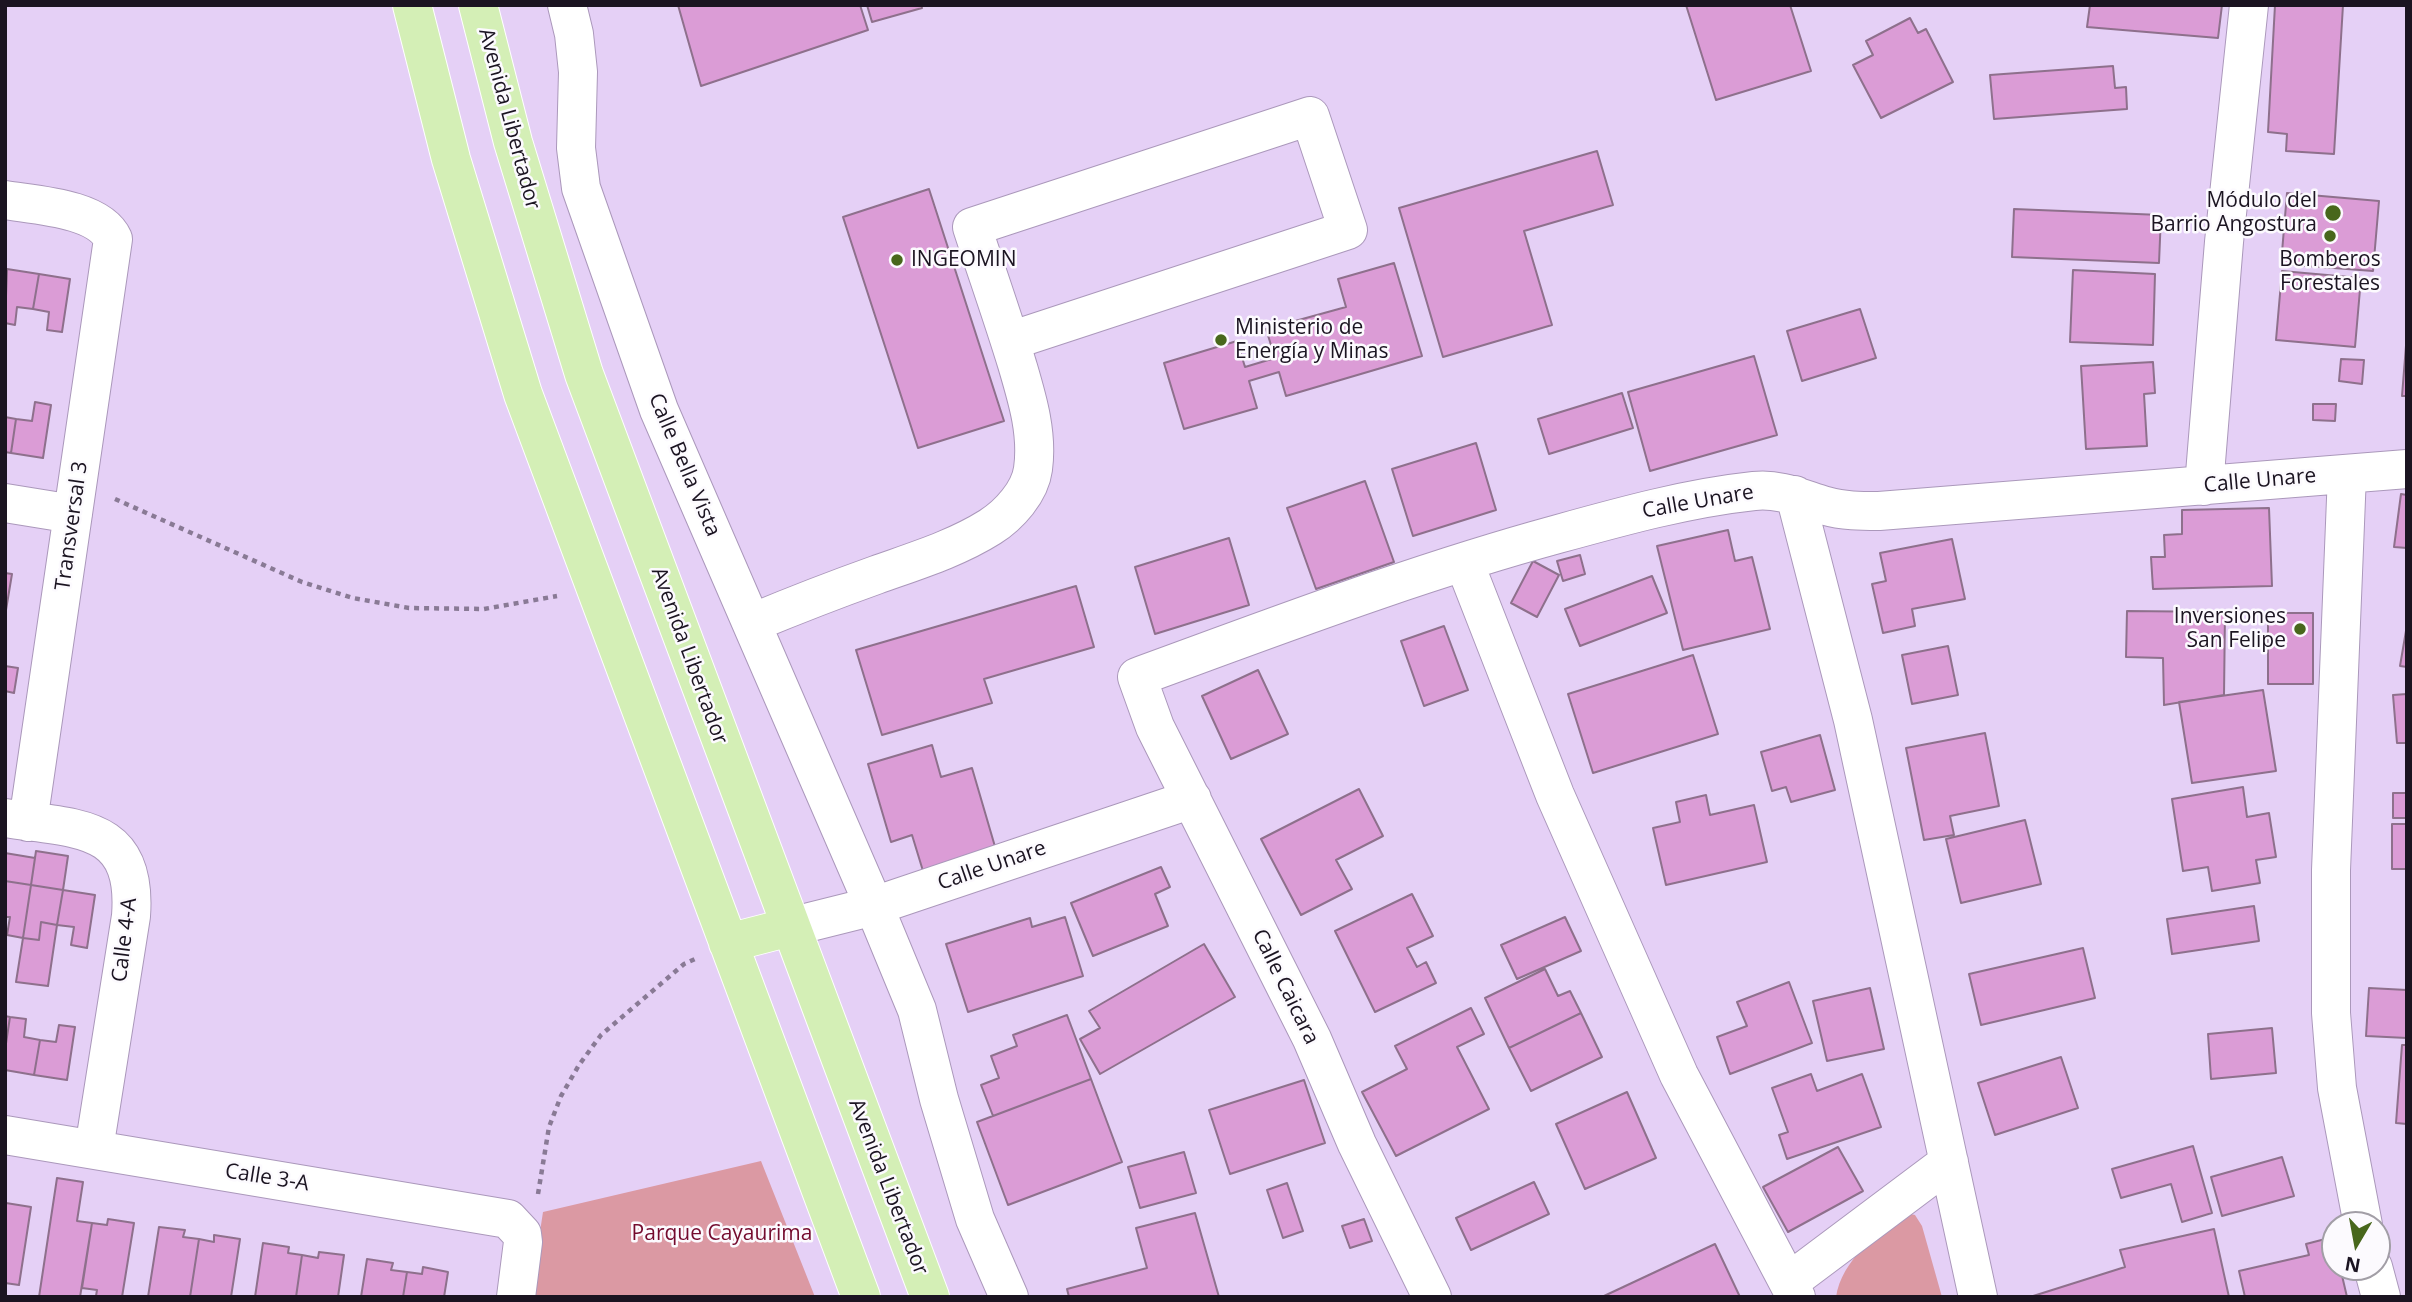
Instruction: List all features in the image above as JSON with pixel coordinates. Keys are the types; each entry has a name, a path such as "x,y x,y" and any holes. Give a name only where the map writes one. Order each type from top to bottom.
{"main road":[{"path":"412,5 451,159 523,394 861,1297"},
{"name":"Avenida Libertador","path":"478,5 528,189 584,374 930,1297"},
{"path":"728,943 790,927"}],"street":[{"name":"Calle Bella Vista","path":"567,5 574,33 578,72 576,148 581,188 659,410 874,906"},
{"path":"2204,486 2224,242 2249,5"},
{"path":"752,623 946,549 991,526 1012,507 1028,486 1033,471 1034,436 1028,403 972,227 1310,116 1348,230 1010,341"},
{"path":"528,189 580,176"},
{"name":"Transversal 3","path":"5,200 85,216 101,223 109,230 113,239 76,498 17,820"},
{"name":"Calle Unare","path":"1137,677 1347,600 1464,562 1552,535 1684,501 1758,490 1783,492 1827,506 1854,511 1879,511 2407,469"},
{"path":"2347,474 2331,870 2330,962 2337,1088 2359,1211"},
{"path":"1794,495 1853,720 1978,1297"},
{"path":"5,503 76,498"},
{"path":"1464,562 1555,795 1673,1063 1792,1290 1949,1162"},
{"name":"Calle Caicara","path":"1137,677 1156,727 1312,1039 1357,1144 1432,1297"},
{"name":"Calle Unare","path":"790,927 874,906 1192,799"},
{"name":"Calle 4-A","path":"17,820 89,832 104,840 126,863 130,876 131,916 94,1149"},
{"path":"874,906 916,1010 975,1219 1009,1297"},
{"name":"Calle 3-A","path":"5,1135 496,1215 508,1219 522,1234"},
{"path":"516,1297 523,1253 522,1234"}],"path":[{"path":"76,498 302,582 353,598 409,608 484,609 596,589"},
{"path":"522,1234 534,1208 549,1127 561,1096 601,1035 684,964 728,943"}],"green space":[{"name":"Parque Cayaurima","path":"761,1161 815,1297 530,1297 543,1212"},
{"path":"1906,1213 1915,1215 1922,1226 1942,1297 1836,1297 1845,1271 1853,1259 1884,1229"}],"building":[{"path":"678,5 860,5 868,30 701,86"},
{"path":"867,5 921,5 922,8 872,22"},
{"path":"1686,5 1790,5 1811,71 1716,100"},
{"path":"2090,5 2222,5 2218,38 2087,27"},
{"path":"2275,5 2343,5 2334,154 2286,151 2287,134 2268,132"},
{"path":"1910,18 1918,33 1926,29 1953,82 1881,118 1853,65 1873,55 1866,41"},
{"path":"2113,66 2115,88 2126,87 2127,109 1994,119 1990,75"},
{"path":"1597,151 1613,205 1524,231 1552,325 1443,357 1399,208"},
{"path":"929,189 1004,421 918,448 843,217"},
{"path":"2287,193 2379,201 2373,271 2281,264"},
{"path":"2014,209 2161,215 2159,263 2012,257"},
{"path":"1394,263 1422,356 1286,396 1279,372 1249,381 1257,408 1184,429 1164,363 1237,341 1245,367 1275,358 1266,329 1346,307 1338,279"},
{"path":"7,269 39,274 33,309 17,307 15,325 5,323"},
{"path":"2073,270 2155,274 2153,345 2070,342"},
{"path":"2282,271 2361,278 2355,347 2276,340"},
{"path":"39,274 70,279 62,332 47,330 49,312 33,309"},
{"path":"1860,309 1876,358 1802,381 1787,331"},
{"path":"2407,333 2407,396 2402,396"},
{"path":"1754,356 1777,435 1650,471 1628,392"},
{"path":"2341,359 2364,360 2362,384 2339,381"},
{"path":"2153,362 2155,393 2144,394 2147,446 2086,449 2081,366"},
{"path":"1622,393 1633,428 1549,454 1538,419"},
{"path":"35,402 51,405 43,458 11,453 16,419 32,421"},
{"path":"2313,404 2336,404 2335,421 2313,420"},
{"path":"5,417 16,419 11,453 5,452"},
{"path":"1476,443 1496,510 1413,536 1392,469"},
{"path":"1365,481 1394,562 1316,589 1287,508"},
{"path":"2401,494 2407,495 2407,548 2394,547"},
{"path":"2269,508 2272,586 2153,589 2151,557 2165,557 2164,535 2182,534 2182,510"},
{"path":"1728,530 1735,561 1752,557 1770,629 1683,650 1657,546"},
{"path":"1229,538 1249,605 1155,634 1135,567"},
{"path":"1952,539 1965,599 1912,609 1915,626 1883,633 1872,584 1886,581 1880,553"},
{"path":"1580,555 1585,574 1563,581 1557,561"},
{"path":"1533,561 1559,575 1537,617 1511,603"},
{"path":"5,573 12,574 5,616"},
{"path":"1652,576 1667,613 1580,646 1565,609"},
{"path":"1076,586 1094,647 984,679 992,703 882,735 856,650"},
{"path":"2127,611 2225,612 2224,695 2164,705 2163,658 2126,657"},
{"path":"2268,613 2313,613 2313,684 2268,684"},
{"path":"2407,625 2407,667 2400,666"},
{"path":"1444,626 1468,690 1424,706 1401,641"},
{"path":"1948,646 1958,695 1912,704 1902,655"},
{"path":"1693,655 1718,734 1593,773 1568,694"},
{"path":"5,666 18,668 14,693 5,691"},
{"path":"1258,670 1288,734 1231,759 1202,696"},
{"path":"2263,690 2276,771 2192,783 2179,702"},
{"path":"2407,694 2407,743 2397,743 2393,695"},
{"path":"1985,733 1999,806 1950,816 1954,835 1924,840 1906,748"},
{"path":"1820,735 1835,790 1791,802 1786,787 1772,791 1761,752"},
{"path":"932,745 941,777 972,768 996,850 923,871 912,835 891,842 868,764"},
{"path":"2243,787 2247,817 2269,813 2276,857 2256,860 2260,883 2212,891 2208,867 2183,871 2172,799"},
{"path":"1359,789 1383,836 1336,860 1352,889 1301,915 1261,839"},
{"path":"2393,793 2407,793 2407,818 2393,818"},
{"path":"1706,795 1710,815 1754,805 1767,862 1666,885 1653,828 1680,822 1676,802"},
{"path":"2025,820 2041,884 1961,903 1946,839"},
{"path":"2392,824 2407,824 2407,869 2392,869"},
{"path":"36,851 68,856 63,890 31,885"},
{"path":"5,853 35,858 31,885 5,881"},
{"path":"1161,867 1170,887 1155,894 1168,926 1093,956 1071,903"},
{"path":"5,881 31,885 23,938 7,935 10,917 5,917"},
{"path":"31,885 63,890 57,925 41,922 39,940 23,938"},
{"path":"63,890 95,895 87,948 71,945 74,927 57,925"},
{"path":"1412,894 1433,936 1407,948 1417,967 1426,962 1436,983 1375,1012 1335,931"},
{"path":"2254,906 2259,941 2172,954 2167,919"},
{"path":"1065,917 1083,976 968,1012 946,944 1030,918 1032,927"},
{"path":"1565,917 1581,951 1517,979 1501,945"},
{"path":"41,922 57,925 48,986 16,982 23,938 39,940"},
{"path":"1204,944 1235,997 1100,1074 1080,1039 1100,1028 1089,1011"},
{"path":"2083,948 2095,998 1981,1025 1969,974"},
{"path":"1545,969 1558,996 1570,991 1581,1013 1509,1048 1485,998"},
{"path":"1789,982 1812,1043 1730,1074 1717,1037 1747,1026 1737,1002"},
{"path":"1870,988 1884,1049 1827,1061 1813,1001"},
{"path":"2369,988 2407,990 2407,1038 2366,1036"},
{"path":"1471,1008 1484,1034 1457,1047 1489,1109 1396,1156 1362,1092 1407,1069 1395,1046"},
{"path":"1581,1013 1602,1057 1531,1091 1509,1048"},
{"path":"1067,1015 1091,1079 993,1116 981,1085 999,1078 991,1056 1017,1046 1013,1035"},
{"path":"5,1016 10,1017 5,1050"},
{"path":"10,1017 26,1019 24,1037 40,1040 34,1075 5,1070"},
{"path":"59,1025 75,1027 67,1080 34,1075 40,1040 56,1042"},
{"path":"2272,1028 2276,1073 2211,1079 2208,1034"},
{"path":"2402,1045 2407,1045 2407,1124 2396,1123"},
{"path":"2061,1057 2078,1108 1995,1135 1978,1083"},
{"path":"1811,1074 1817,1091 1862,1074 1881,1127 1787,1159 1779,1135 1788,1132 1772,1088"},
{"path":"1091,1079 1122,1162 1008,1205 977,1122"},
{"path":"1304,1080 1325,1143 1230,1174 1209,1110"},
{"path":"1627,1092 1656,1158 1585,1189 1556,1124"},
{"path":"2193,1146 2212,1213 2182,1222 2171,1184 2121,1198 2112,1169"},
{"path":"1838,1147 1863,1191 1788,1232 1763,1187"},
{"path":"1184,1152 1196,1193 1140,1208 1128,1167"},
{"path":"2282,1157 2294,1196 2222,1216 2211,1177"},
{"path":"57,1178 83,1182 77,1221 92,1223 80,1297 39,1297"},
{"path":"1534,1182 1549,1214 1471,1250 1456,1218"},
{"path":"1287,1183 1303,1231 1283,1238 1267,1190"},
{"path":"6,1203 31,1207 19,1285 5,1283"},
{"path":"1195,1213 1219,1297 1069,1297 1067,1289 1147,1268 1136,1228"},
{"path":"108,1219 134,1223 122,1297 96,1296 97,1290 82,1288 92,1223 107,1225"},
{"path":"1364,1219 1372,1241 1350,1248 1342,1226"},
{"path":"159,1227 185,1230 183,1237 199,1239 190,1297 148,1297"},
{"path":"2214,1229 2229,1297 2030,1297 2125,1267 2120,1250"},
{"path":"214,1235 240,1239 231,1297 190,1297 199,1239 214,1242"},
{"path":"2321,1240 2321,1281 2343,1281 2347,1297 2245,1297 2239,1271 2309,1255 2306,1244"},
{"path":"263,1243 289,1247 288,1253 302,1255 296,1297 255,1297"},
{"path":"1715,1244 1740,1297 1604,1296"},
{"path":"319,1252 344,1255 338,1297 296,1297 302,1255 318,1258"},
{"path":"367,1259 393,1263 391,1270 407,1272 403,1297 361,1297"},
{"path":"423,1267 448,1272 444,1297 403,1297 407,1272 422,1274"}],"place":[{"name":"Módulo del Barrio Angostura","path":"2333,213"},
{"name":"Bomberos Forestales","path":"2330,236"},
{"name":"INGEOMIN","path":"897,260"},
{"name":"Ministerio de Energía y Minas","path":"1221,340"},
{"name":"Inversiones San Felipe","path":"2300,629"}]}
